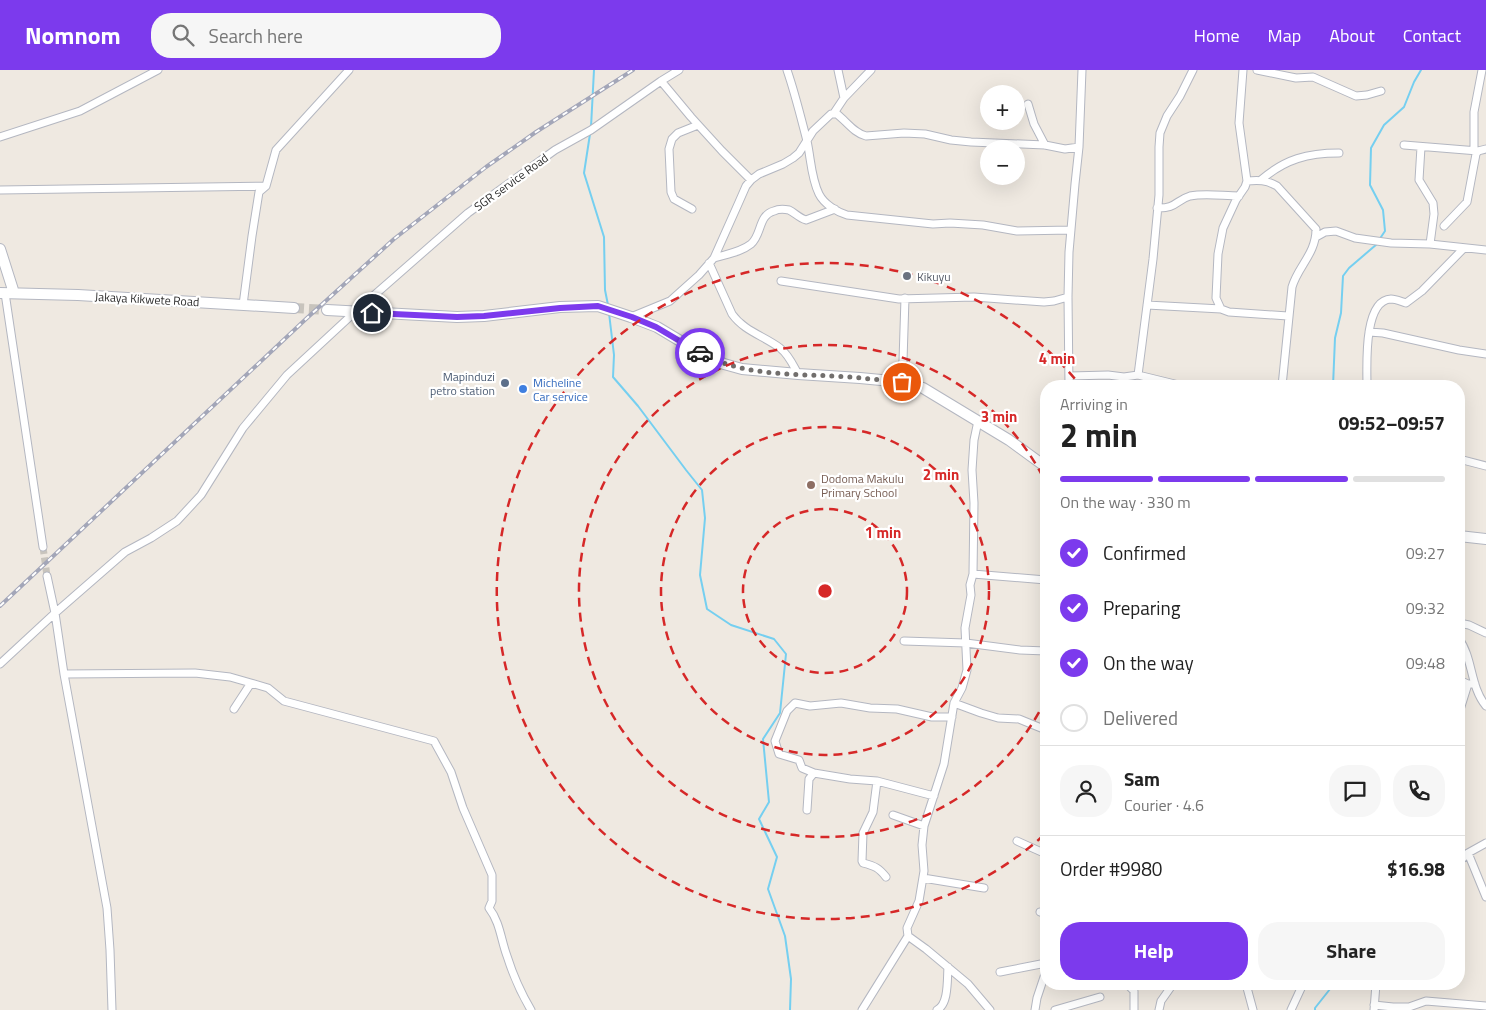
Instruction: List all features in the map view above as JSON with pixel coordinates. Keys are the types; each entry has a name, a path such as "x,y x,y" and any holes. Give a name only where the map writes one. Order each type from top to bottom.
{"main road":[{"path":"0,249 6,293"},
{"name":"Jakaya Kikwete Road","path":"6,293 78,295 294,308"},
{"path":"327,310 457,317 598,306 656,327 702,354 724,364 742,369 894,381 923,388 1008,440 1040,463"},
{"path":"1465,537 1486,539"}],"street":[{"path":"0,137 80,111 158,70"},
{"path":"243,305 259,192 266,186 276,150 349,70"},
{"name":"SGR service Road","path":"0,664 55,612 125,552 151,538 177,520 201,495 243,428 288,375 468,213 555,150 591,130 660,81 679,70"},
{"path":"787,70 807,141 814,181 824,201 841,213 933,224 983,225 1017,231 1071,230"},
{"path":"838,70 844,98"},
{"path":"632,317 670,301 686,288 712,260 746,186 751,180 759,174 783,164 799,153 813,131 834,113 844,98 870,70"},
{"path":"1070,380 1068,297 1071,230 1079,147 1082,70"},
{"path":"1138,375 1148,305 1158,208 1160,133 1167,116 1193,70"},
{"path":"1221,309 1216,298 1218,254 1223,228 1247,181 1239,123 1242,70"},
{"path":"1256,70 1296,78 1313,77 1356,96 1381,91"},
{"path":"1444,226 1467,202 1473,176 1474,160 1480,150 1474,112 1482,70"},
{"path":"660,81 698,125 751,180"},
{"path":"1028,104 1034,124 1045,145"},
{"path":"834,113 860,135 866,136 904,133 971,142 1045,145 1065,148 1079,147"},
{"path":"692,209 674,199 671,192 669,148 672,139 678,133 698,125"},
{"path":"1404,145 1480,150"},
{"path":"1421,147 1419,180 1433,202 1434,214 1430,244"},
{"path":"1262,180 1280,166 1310,154 1339,153"},
{"path":"1247,181 1262,180 1277,186 1316,229 1316,237 1311,253 1294,281 1288,316 1289,326 1283,380"},
{"path":"0,190 266,186"},
{"path":"1158,208 1168,209 1189,196 1238,196"},
{"path":"712,260 749,246 756,240 762,219 770,212 790,210 806,220 835,209"},
{"path":"1316,237 1325,232 1336,231 1355,238 1373,241 1430,244 1486,250"},
{"path":"1367,380 1367,342 1377,309 1381,303 1391,299 1406,303 1422,291 1464,248"},
{"path":"712,260 736,320 781,349 788,356 798,374"},
{"path":"781,281 905,298 974,298 1044,302 1068,297"},
{"path":"6,293 43,547"},
{"path":"894,381 903,361 905,298"},
{"path":"1148,305 1221,309 1244,314 1288,316"},
{"path":"1369,332 1382,332 1486,354"},
{"path":"1070,376 1108,375 1124,377 1138,375 1158,380"},
{"path":"862,1010 908,936 907,928 919,902 923,878 924,859 922,845 924,826 944,764 954,703 962,688 967,670 965,628 971,595 974,503 972,470 974,440 978,421"},
{"path":"1465,461 1486,466"},
{"path":"972,574 1040,580"},
{"path":"47,576 107,908 111,1010"},
{"path":"1465,625 1486,633"},
{"path":"904,641 1040,651"},
{"path":"1465,649 1472,684 1486,706"},
{"path":"64,674 196,673 230,677 268,688 284,701 434,741 451,772 463,808 492,876 492,901 489,908 498,923 512,970 531,1010"},
{"path":"1465,682 1472,684"},
{"path":"234,709 252,683"},
{"path":"1465,700 1472,684"},
{"path":"934,796 877,781 814,773 802,768 799,760 779,754 775,741 787,711 795,703 810,706 841,703 870,708 897,709 932,717 952,717"},
{"path":"954,703 998,718 1019,719 1040,728"},
{"path":"807,810 809,779 814,773"},
{"path":"877,781 873,812 862,833 862,861 880,869 886,877"},
{"path":"893,815 924,826"},
{"path":"1017,841 1040,850"},
{"path":"1465,856 1486,843"},
{"path":"1468,853 1486,897"},
{"path":"923,878 984,888"},
{"path":"908,936 968,984 990,1010"},
{"path":"1000,972 1040,964"},
{"path":"937,1010 941,1008 946,1000 948,967"},
{"path":"1035,1010 1040,989"},
{"path":"1133,990 1134,1010"},
{"path":"1159,1010 1161,1000 1168,990"},
{"path":"1248,990 1253,1010"},
{"path":"1291,1010 1300,990"},
{"path":"1376,990 1374,1008 1409,1007 1426,1001 1486,1006"},
{"path":"1055,1010 1100,997"}],"waterway":[{"path":"591,127 594,70"},
{"path":"1379,240 1385,231 1383,210 1370,185 1371,148 1384,125 1404,107 1421,70"},
{"path":"590,134 584,173 604,237 605,290 608,305"},
{"path":"1333,380 1335,338 1341,313 1343,276 1349,268 1377,244"},
{"path":"609,313 614,355 613,377 638,406 702,490 705,518 700,575 707,609 731,625 774,639 786,654 780,713 763,739 769,802 759,819 777,857 768,889 785,936 791,979 790,1010"},
{"path":"1315,1010 1329,990"}],"tunnel":[{"path":"294,308 327,310"},
{"path":"43,547 47,576"}],"railway":[{"path":"0,606 394,239 486,167 536,132 633,70"}],"way so far":[{"path":"700,353 724,364 742,369 902,382"}],"place":[{"name":"Kikuyu","path":"907,276"},
{"name":"Mapinduzi petro station","path":"505,383"},
{"name":"Micheline Car service","path":"523,389"},
{"name":"Dodoma Makulu Primary School","path":"811,485"}],"route":[{"path":"372,313 457,317 598,306 656,327 700,353"}]}
